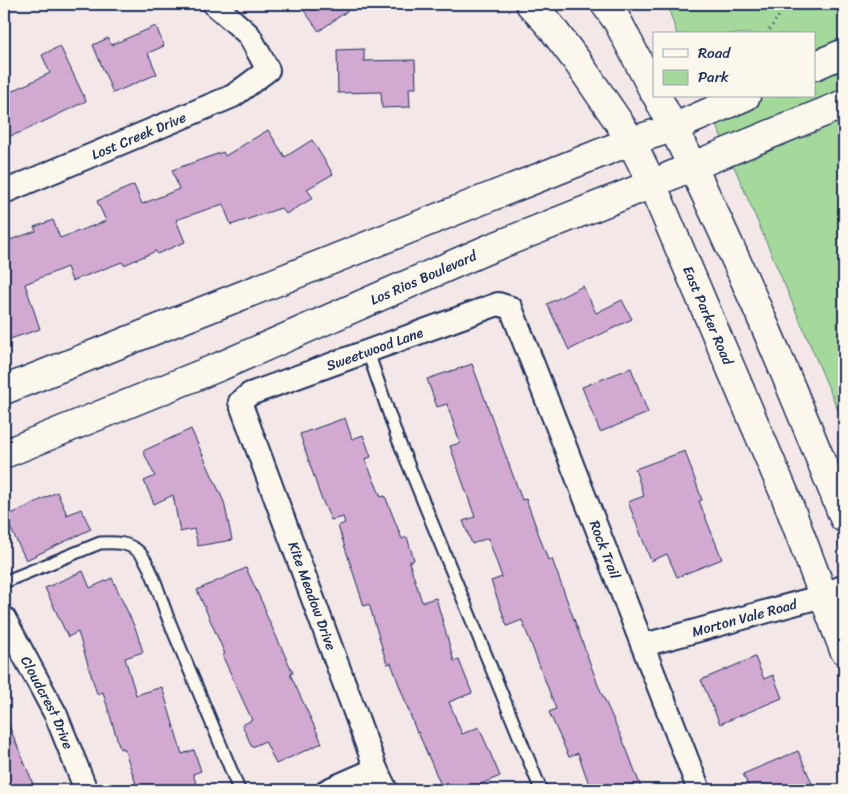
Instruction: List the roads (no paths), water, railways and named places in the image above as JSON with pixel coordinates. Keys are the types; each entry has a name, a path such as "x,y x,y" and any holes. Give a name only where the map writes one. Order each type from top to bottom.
{"main road":[{"name":"East Parker Road","path":"530,4 548,23 577,61 631,141 652,184 784,495 834,591 844,650"},
{"path":"605,4 618,22 653,90"},
{"path":"816,65 844,53"},
{"path":"658,98 693,166 800,408 844,518"},
{"path":"4,390 631,141 673,128 741,98"},
{"name":"Los Rios Boulevard","path":"4,454 221,366 486,250 652,184 844,104"}],"street":[{"name":"Lost Creek Drive","path":"4,192 234,96 268,70 249,35 214,4"},
{"name":"Sweetwood Lane","path":"240,402 250,394 498,304 511,308"},
{"name":"Rock Trail","path":"511,308 700,790"},
{"name":"Kite Meadow Drive","path":"240,402 376,769 386,790"},
{"name":"Morton Vale Road","path":"644,645 834,591"},
{"name":"Cloudcrest Drive","path":"4,618 56,715 86,790"},
{"path":"328,790 376,769"}],"lane":[{"path":"368,352 397,437 541,790"},
{"path":"4,582 100,543 116,542 130,546 140,554 150,570 169,622 239,790"}]}
